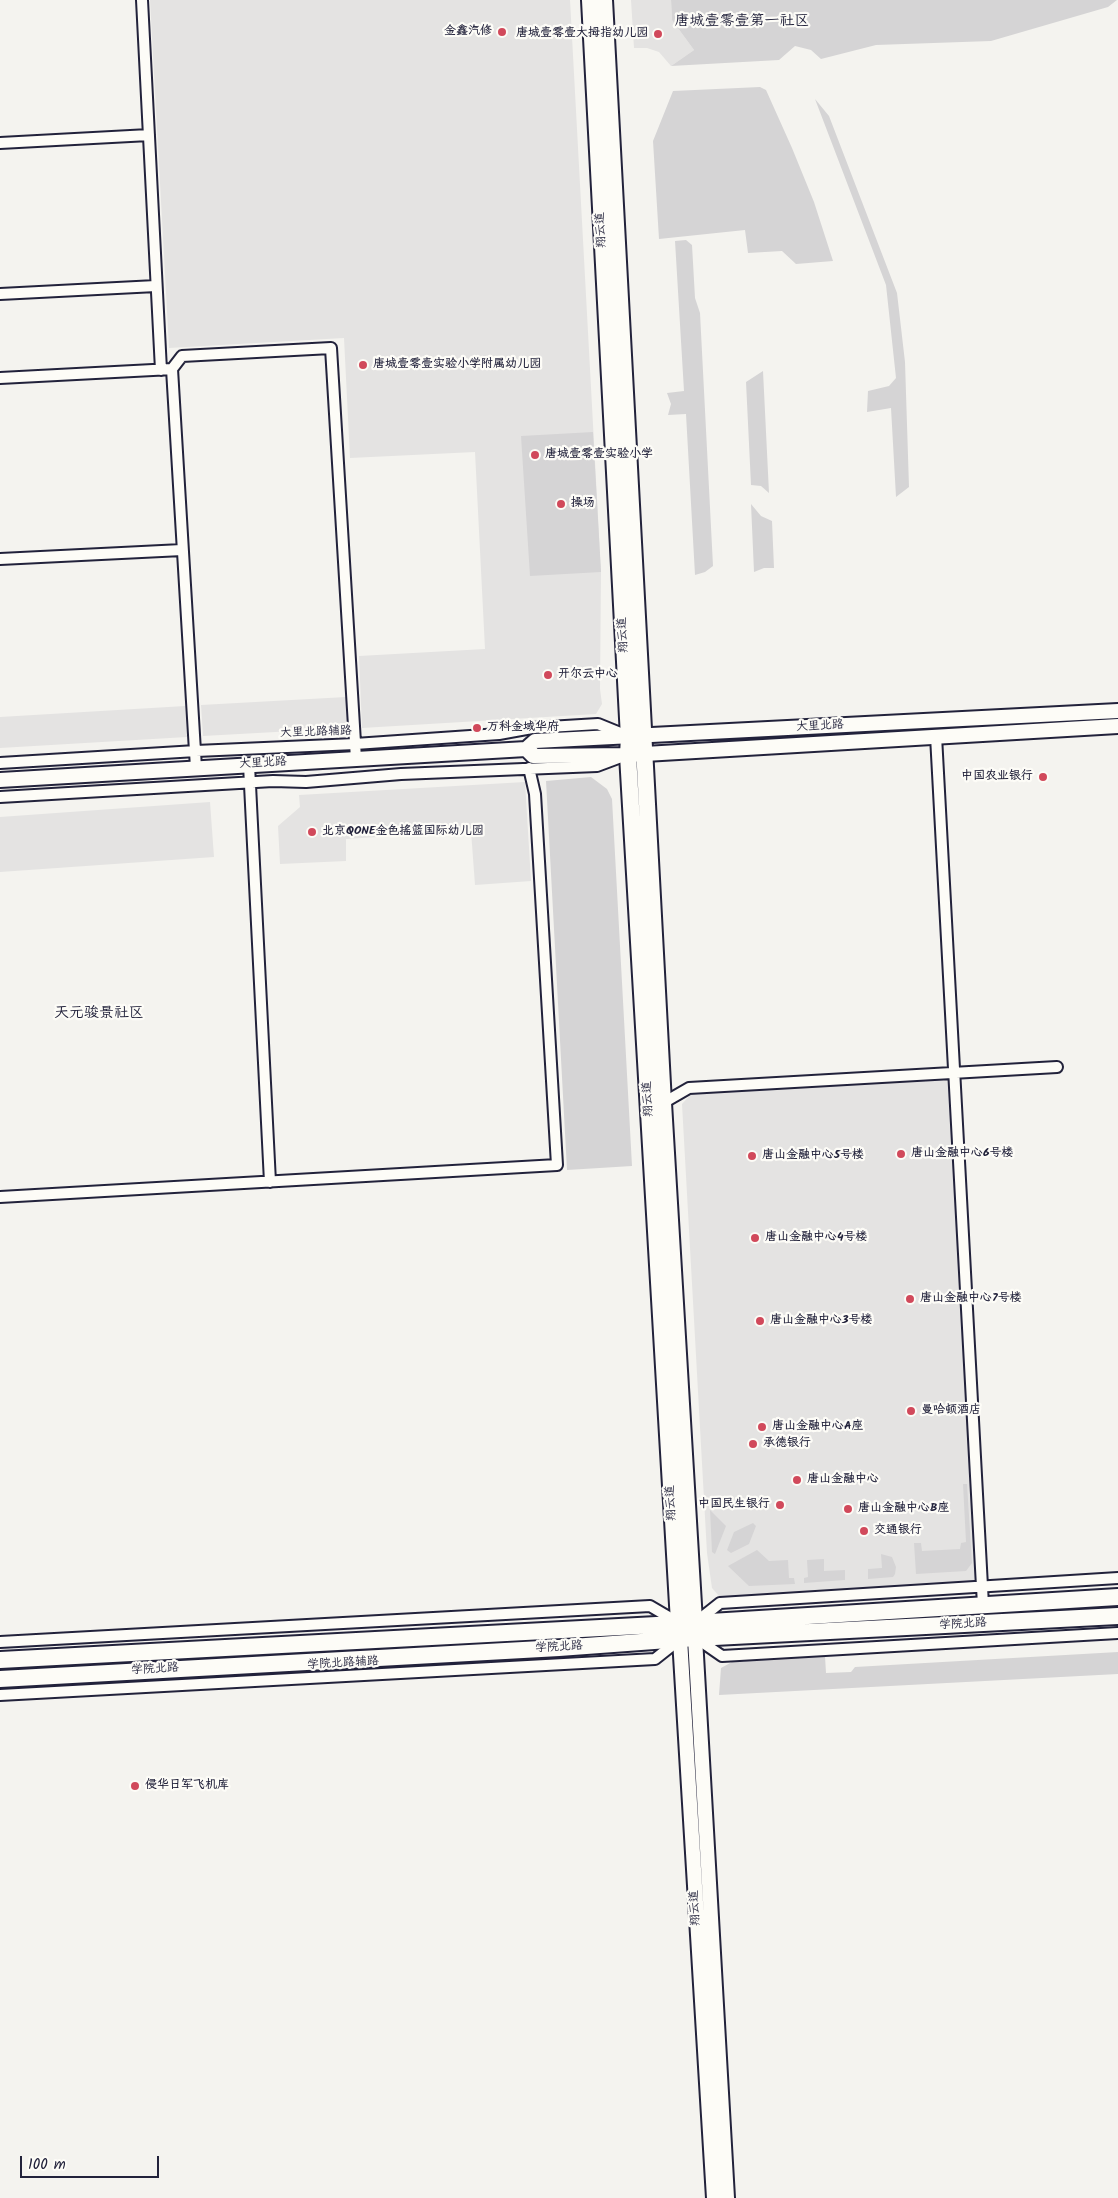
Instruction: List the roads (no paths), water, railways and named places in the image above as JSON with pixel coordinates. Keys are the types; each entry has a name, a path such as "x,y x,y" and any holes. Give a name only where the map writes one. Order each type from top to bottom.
{"main road":[{"name":"翔云道","path":"590,0 637,736 645,754 714,2198"},
{"name":"翔云道","path":"604,0 637,736 628,755 727,2198"},
{"name":"大里北路","path":"0,780 526,749 535,741 1118,711"},
{"name":"大里北路","path":"526,749 533,756 628,755 1118,726"},
{"name":"学院北路","path":"0,1678 164,1669 559,1656 687,1631 983,1605 1118,1597"},
{"path":"1053,1601 1054,1620"},
{"name":"学院北路","path":"0,1660 687,1631 1054,1620 1118,1616"},
{"path":"164,1652 164,1669"}],"street":[{"path":"142,0 161,370"},
{"path":"0,143 149,135"},
{"path":"0,294 156,286"},
{"path":"196,768 172,369 182,356 331,348 356,759"},
{"path":"0,378 172,369"},
{"path":"0,559 182,550"},
{"name":"大里北路辅路","path":"0,763 196,751 355,744 499,734 532,728 598,724 637,736"},
{"path":"936,736 983,1605"},
{"path":"0,797 250,782 306,782 401,774 597,766 628,755"},
{"path":"249,765 270,1182"},
{"path":"0,1197 557,1165 534,794 529,768"},
{"path":"663,1103 689,1088 1057,1067"},
{"path":"687,1631 720,1604 1118,1578"},
{"path":"1052,1582 1053,1601"},
{"path":"0,1642 650,1606 722,1656 1118,1633"},
{"path":"1054,1620 1055,1637"},
{"path":"163,1634 164,1652"},
{"name":"学院北路辅路","path":"0,1695 165,1686 559,1656"},
{"path":"164,1669 165,1686"}],"place":[{"name":"金鑫汽修","path":"502,32"},
{"name":"唐城壹零壹大拇指幼儿园","path":"658,34"},
{"name":"唐城壹零壹实验小学附属幼儿园","path":"363,365"},
{"name":"唐城壹零壹实验小学","path":"535,455"},
{"name":"操场","path":"561,504"},
{"name":"开尔云中心","path":"548,675"},
{"name":"万科金域华府","path":"477,728"},
{"name":"中国农业银行","path":"1043,777"},
{"name":"北京QONE金色摇篮国际幼儿园","path":"312,832"},
{"name":"唐山金融中心6号楼","path":"901,1154"},
{"name":"唐山金融中心5号楼","path":"752,1156"},
{"name":"唐山金融中心4号楼","path":"755,1238"},
{"name":"唐山金融中心7号楼","path":"910,1299"},
{"name":"唐山金融中心3号楼","path":"760,1321"},
{"name":"曼哈顿酒店","path":"911,1411"},
{"name":"唐山金融中心A座","path":"762,1427"},
{"name":"承德银行","path":"753,1444"},
{"name":"唐山金融中心","path":"797,1480"},
{"name":"中国民生银行","path":"780,1505"},
{"name":"唐山金融中心B座","path":"848,1509"},
{"name":"交通银行","path":"864,1531"},
{"name":"侵华日军飞机库","path":"135,1786"}],"district":[{"name":"唐城壹零壹第一社区","path":"742,22"},
{"name":"天元骏景社区","path":"99,1014"}]}
